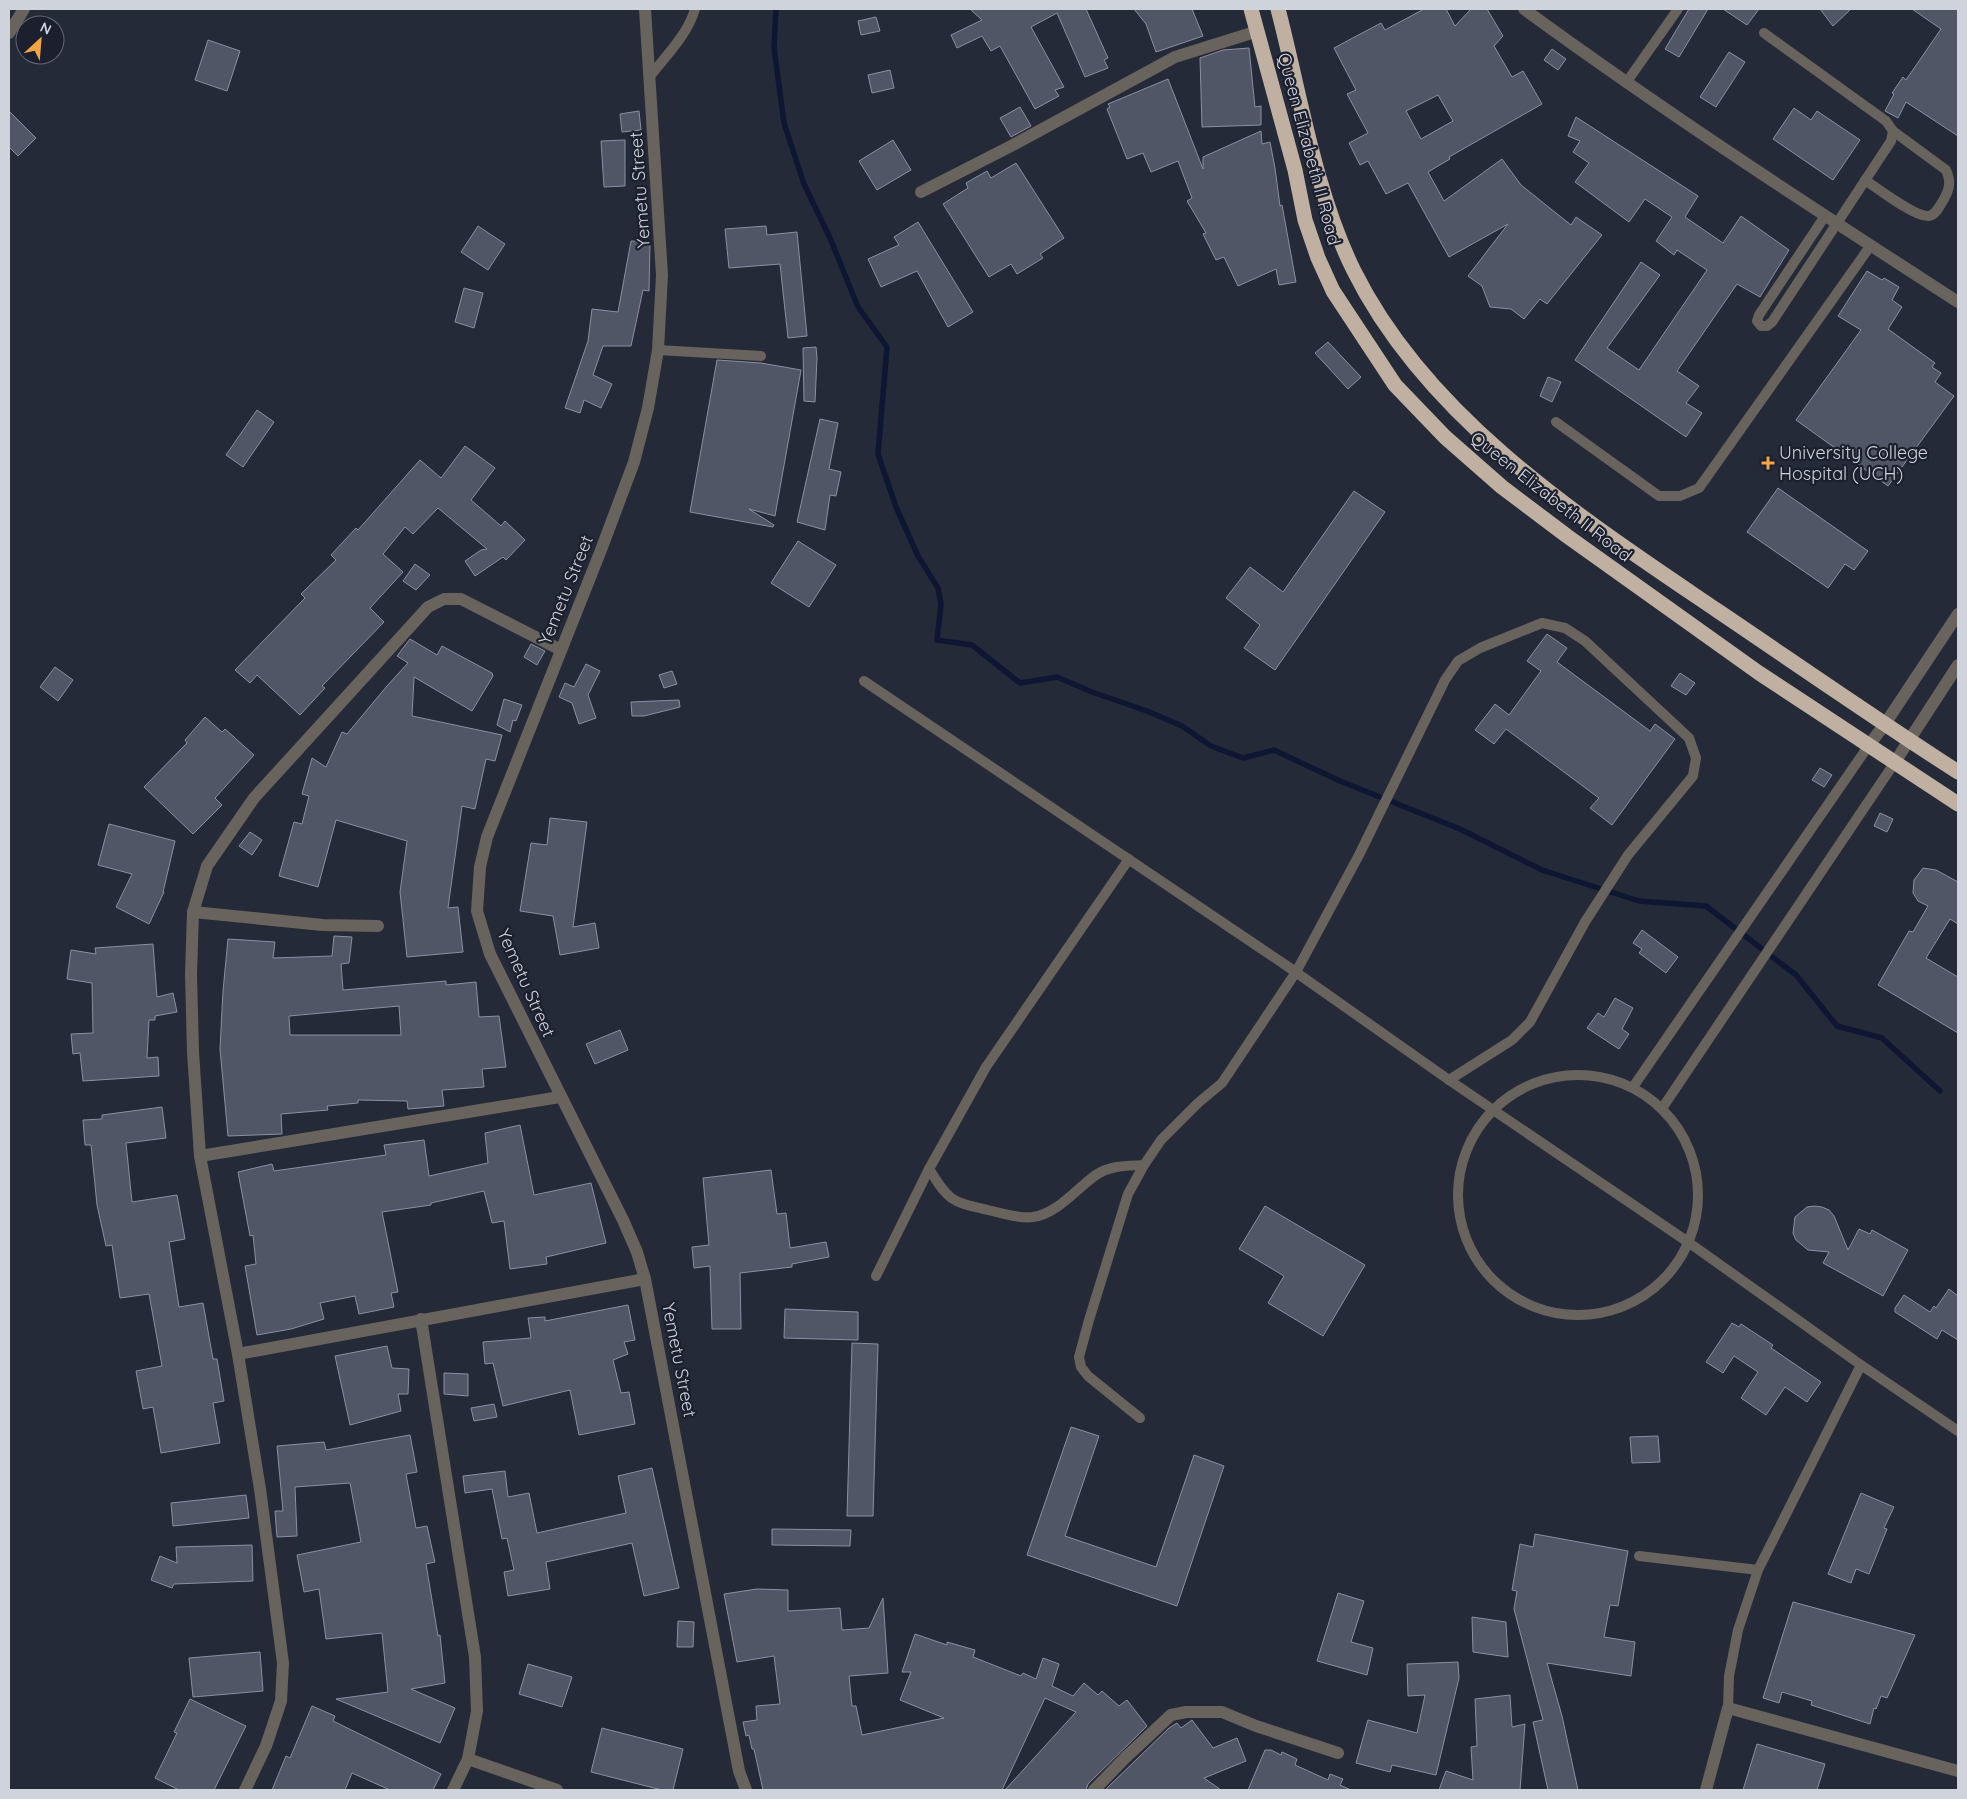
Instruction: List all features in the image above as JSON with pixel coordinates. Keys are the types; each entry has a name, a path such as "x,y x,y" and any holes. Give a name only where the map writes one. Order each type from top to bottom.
{"highway":[{"name":"Queen Elizabeth II Road","path":"1251,9 1295,170 1305,220 1318,258 1333,291 1395,385 1444,437 1502,487 1548,522 1759,673 1958,804"},
{"name":"Queen Elizabeth II Road","path":"1278,9 1316,163 1336,231 1369,299 1415,366 1463,418 1518,467 1563,502 1663,574 1958,772"},
{"path":"1548,522 1563,502"}],"street":[{"path":"9,33 23,9"},
{"name":"Yemetu Street","path":"645,9 662,275 658,350 648,408 634,462 601,550 487,837 480,867 477,911 490,954 623,1220 637,1252 645,1280 739,1771 746,1790"},
{"path":"1524,9 1626,83 1958,302"},
{"path":"921,192 1013,145 1175,57 1258,31"},
{"path":"245,1790 266,1746 281,1701 283,1663 260,1489 238,1354 200,1156 193,1052 191,974 193,912 207,866 254,798 428,607 444,599 461,599 561,650"},
{"path":"1869,745 1958,614"},
{"path":"1895,762 1958,665"},
{"path":"193,912 323,925 378,926"},
{"path":"200,1156 560,1096"},
{"path":"238,1354 421,1319 645,1280"},
{"path":"421,1319 475,1657 478,1712 468,1759 453,1790"},
{"path":"1706,1790 1728,1708 1958,1771"},
{"path":"1094,1790 1171,1715 1186,1712 1222,1712 1256,1726 1338,1753"},
{"path":"468,1759 556,1790"}],"lane":[{"path":"650,76 675,45 693,16 695,9"},
{"path":"1626,83 1678,9"},
{"path":"1764,32 1886,121 1893,131 1946,170 1950,179 1949,190 1935,214 1928,216 1917,213 1864,180"},
{"path":"1825,216 1759,315 1757,321 1760,326 1767,326 1772,322 1890,141 1893,131"},
{"path":"1556,422 1660,496 1680,496 1699,488 1871,245"},
{"path":"658,350 762,356"},
{"path":"1140,1418 1088,1376 1080,1367 1080,1357 1128,1194 1161,1140 1198,1103 1222,1083 1296,972 1359,856 1445,680 1458,661 1480,648 1542,623 1565,628 1585,641 1689,738 1696,758 1694,776 1628,855 1610,882 1585,922 1530,1022 1512,1040 1448,1080"},
{"path":"864,681 1296,972 1448,1080 1688,1242 1861,1365 1958,1430"},
{"path":"1633,1087 1869,745"},
{"path":"1663,1107 1895,762"},
{"path":"876,1276 929,1169 986,1067 1128,859"},
{"path":"1591,1075 1633,1087 1663,1107 1683,1134 1696,1170 1697,1215 1688,1242 1667,1274 1648,1292 1615,1310 1580,1315 1543,1310 1505,1290 1468,1252 1456,1220 1457,1182 1465,1155 1477,1133 1494,1111 1514,1094 1549,1077 1591,1075"},
{"path":"929,1169 945,1194 958,1203 1023,1218 1044,1214 1065,1201 1097,1174 1106,1170 1124,1166 1144,1165"},
{"path":"1728,1708 1729,1676 1738,1630 1758,1570 1861,1365"},
{"path":"1638,1556 1758,1570"}],"building":[{"path":"970,9 1086,9 1108,58 1104,60 1108,68 1085,77 1057,13 1031,27 1064,87 1055,90 1059,96 1035,109 1000,46 991,51 982,36 957,48 951,35 982,20"},
{"path":"1134,9 1192,9 1203,36 1156,52 1146,24"},
{"path":"1424,9 1446,9 1455,26 1471,9 1487,9 1503,36 1494,46 1512,77 1523,71 1542,104 1449,157 1450,159 1428,172 1444,201 1502,159 1521,185 1571,225 1576,217 1602,235 1547,304 1540,299 1524,319 1511,309 1490,307 1482,286 1468,276 1508,224 1449,257 1408,183 1386,194 1368,161 1360,165 1349,143 1368,133 1347,94 1356,90 1334,48 1381,23 1385,30","holes":["1438,95 1453,121 1421,139 1406,111"]},
{"path":"1689,9 1708,9 1679,57 1665,49"},
{"path":"1723,9 1759,9 1747,25"},
{"path":"1820,9 1851,9 1833,26"},
{"path":"1912,9 1958,9 1958,136 1906,102 1898,118 1885,111 1894,94 1892,93 1903,77 1906,80 1941,29"},
{"path":"876,17 880,31 861,35 858,21"},
{"path":"208,40 240,51 227,91 195,80"},
{"path":"1249,48 1255,107 1261,106 1261,125 1202,127 1200,58 1223,50"},
{"path":"1552,49 1566,59 1558,70 1544,60"},
{"path":"1729,52 1745,62 1716,107 1700,97"},
{"path":"890,70 894,88 872,93 868,75"},
{"path":"1168,79 1203,169 1203,157 1261,131 1262,144 1270,142 1280,206 1282,205 1296,282 1279,285 1276,269 1238,286 1224,257 1216,260 1203,234 1206,233 1187,201 1192,198 1178,161 1151,172 1143,153 1127,159 1107,109 1110,107 1108,104"},
{"path":"1020,107 1031,126 1011,137 1000,118"},
{"path":"1794,108 1811,120 1817,111 1860,140 1833,180 1773,139"},
{"path":"9,111 36,138 18,156 9,147"},
{"path":"639,111 641,130 622,132 620,114"},
{"path":"1576,117 1698,196 1685,217 1723,243 1741,216 1789,250 1760,297 1737,284 1677,371 1699,386 1686,403 1702,413 1686,437 1575,360 1641,262 1660,275 1607,348 1639,370 1707,270 1677,250 1674,255 1656,241 1672,217 1645,199 1629,222 1575,182 1589,163 1573,152 1580,141 1568,136"},
{"path":"625,140 625,186 604,187 601,141"},
{"path":"893,140 911,170 877,190 859,161"},
{"path":"1016,163 1064,238 1040,254 1043,258 1017,274 1011,264 989,277 943,204 968,188 966,183 987,171 991,178"},
{"path":"918,222 973,312 948,327 917,271 881,287 868,259 899,245 894,237"},
{"path":"478,226 505,244 488,270 461,252"},
{"path":"766,226 767,235 797,232 807,336 788,338 780,264 729,268 725,229"},
{"path":"631,241 650,242 649,291 643,290 631,346 603,346 593,375 612,384 601,408 584,400 580,413 565,408 588,341 592,309 618,312"},
{"path":"1867,271 1899,287 1892,300 1902,307 1888,329 1935,363 1932,367 1941,373 1935,382 1954,396 1888,486 1796,420 1861,330 1838,316"},
{"path":"464,288 483,293 474,328 455,322"},
{"path":"1328,342 1361,377 1348,389 1315,353"},
{"path":"816,347 815,402 804,401 803,348"},
{"path":"717,360 761,363 801,370 775,516 749,509 774,525 773,527 690,512"},
{"path":"1548,377 1561,382 1552,402 1540,396"},
{"path":"257,410 274,422 243,467 226,455"},
{"path":"820,419 838,423 829,469 841,472 836,496 830,495 825,530 797,522"},
{"path":"465,446 495,468 471,500 501,526 505,521 525,540 506,560 503,557 475,576 465,561 481,550 487,549 438,508 413,534 405,527 383,554 403,572 370,608 384,622 322,686 325,688 300,715 257,675 250,683 235,670 305,598 301,594 336,560 331,555 356,528 358,530 420,460 441,478"},
{"path":"1778,488 1868,551 1854,570 1845,564 1828,588 1747,532"},
{"path":"1354,491 1385,512 1275,670 1244,648 1260,625 1226,598 1250,567 1283,592"},
{"path":"798,541 836,565 809,607 771,583"},
{"path":"415,564 430,575 416,590 403,581"},
{"path":"1547,634 1567,648 1557,662 1650,731 1655,724 1675,739 1612,825 1590,808 1599,798 1506,729 1494,744 1475,730 1495,704 1509,715 1541,671 1527,661"},
{"path":"410,639 437,655 442,646 492,673 493,676 472,711 414,677 412,716 502,735 495,761 486,759 475,809 462,806 448,908 458,907 463,952 407,957 400,892 407,841 336,820 318,887 279,876 294,822 302,824 309,796 302,794 312,758 326,767 342,732 347,734 408,663 397,656"},
{"path":"531,644 545,651 537,665 524,657"},
{"path":"586,664 600,671 588,695 596,718 579,724 572,703 559,697 565,683 574,687"},
{"path":"55,667 73,680 58,701 40,687"},
{"path":"672,671 677,684 664,688 659,675"},
{"path":"1680,673 1695,683 1686,695 1671,686"},
{"path":"504,699 522,705 516,721 513,720 510,732 497,725"},
{"path":"679,700 680,707 644,716 632,716 631,702"},
{"path":"205,717 222,732 225,729 254,755 215,798 222,805 193,834 144,787 187,743 185,740"},
{"path":"1820,768 1832,775 1824,787 1812,780"},
{"path":"1880,813 1893,819 1887,832 1874,826"},
{"path":"550,818 587,822 573,927 595,923 599,948 560,955 553,916 520,911 531,843 547,845"},
{"path":"109,824 175,841 164,892 149,924 116,907 132,874 98,865"},
{"path":"250,832 262,840 252,855 239,846"},
{"path":"1923,868 1936,870 1958,882 1958,924 1950,919 1926,958 1958,977 1958,1033 1878,985 1909,931 1913,932 1928,906 1918,901 1913,893 1914,880"},
{"path":"1642,930 1678,957 1666,973 1639,953 1642,949 1633,943"},
{"path":"334,936 352,937 349,963 341,964 343,990 446,981 446,985 476,982 479,1017 499,1016 506,1067 482,1069 484,1087 442,1090 444,1106 408,1109 407,1101 358,1100 358,1103 327,1106 328,1110 281,1114 282,1134 228,1136 220,1049 228,939 275,942 273,958 332,956","holes":["399,1006 401,1035 290,1035 289,1016"]},
{"path":"153,944 157,997 173,993 177,1012 155,1016 155,1020 149,1020 147,1058 158,1057 159,1076 83,1081 80,1053 73,1054 71,1034 93,1033 92,983 67,979 71,950 96,954 95,948"},
{"path":"1615,998 1633,1008 1622,1029 1629,1034 1619,1049 1587,1028 1598,1013 1604,1017"},
{"path":"620,1030 628,1050 595,1064 586,1044"},
{"path":"162,1107 166,1138 126,1143 132,1202 177,1195 185,1239 169,1242 179,1307 203,1303 213,1359 217,1359 224,1401 213,1403 220,1443 161,1453 153,1407 143,1409 136,1371 162,1366 149,1294 120,1298 112,1245 106,1246 97,1205 91,1145 85,1145 83,1120 102,1119 102,1115"},
{"path":"520,1125 534,1195 591,1183 606,1243 546,1257 547,1264 510,1269 504,1221 492,1223 484,1191 431,1203 431,1205 382,1212 398,1292 391,1293 394,1307 359,1314 355,1296 320,1303 324,1319 291,1329 257,1335 245,1266 256,1264 253,1235 250,1236 238,1172 272,1164 274,1171 386,1155 384,1145 424,1140 429,1176 488,1163 485,1133"},
{"path":"771,1170 777,1214 786,1213 790,1248 826,1242 829,1257 792,1264 792,1267 740,1273 741,1329 712,1329 710,1266 694,1268 692,1247 709,1245 703,1178"},
{"path":"1265,1206 1365,1265 1323,1336 1268,1303 1284,1276 1239,1249"},
{"path":"1814,1206 1829,1210 1834,1216 1848,1250 1859,1229 1870,1234 1872,1230 1908,1250 1883,1296 1823,1263 1829,1252 1808,1250 1796,1240 1793,1233 1795,1217 1807,1207"},
{"path":"1949,1289 1958,1296 1958,1340 1942,1330 1937,1339 1895,1312 1895,1308 1904,1295 1930,1312 1934,1306 1936,1308"},
{"path":"628,1305 635,1340 624,1342 628,1354 613,1360 621,1393 629,1392 635,1424 579,1435 570,1390 503,1406 493,1363 485,1364 483,1342 531,1338 528,1318 545,1317 545,1321"},
{"path":"785,1309 858,1312 858,1340 784,1338"},
{"path":"1732,1323 1739,1327 1741,1324 1773,1345 1771,1348 1821,1382 1807,1402 1785,1387 1766,1415 1741,1398 1758,1372 1734,1356 1723,1373 1706,1362"},
{"path":"852,1343 878,1344 873,1516 847,1516"},
{"path":"387,1346 392,1368 409,1369 408,1394 398,1394 401,1411 350,1425 335,1356"},
{"path":"444,1373 468,1374 468,1396 444,1394"},
{"path":"494,1404 497,1417 474,1421 471,1408"},
{"path":"1071,1427 1099,1436 1065,1536 1156,1567 1194,1455 1224,1466 1177,1606 1027,1555"},
{"path":"410,1435 417,1472 406,1474 416,1528 427,1526 435,1562 426,1564 438,1636 440,1635 445,1683 411,1689 455,1708 440,1743 336,1699 388,1692 382,1633 326,1639 319,1589 304,1592 297,1555 361,1542 350,1483 295,1487 297,1536 277,1537 275,1511 283,1511 277,1446 324,1442 326,1450"},
{"path":"1658,1436 1660,1462 1632,1463 1630,1437"},
{"path":"652,1468 679,1588 644,1596 632,1543 546,1562 550,1589 508,1596 504,1572 514,1570 507,1538 502,1539 492,1489 465,1493 463,1476 505,1471 508,1497 529,1493 537,1533 626,1513 618,1476"},
{"path":"1861,1493 1894,1507 1884,1528 1887,1529 1869,1574 1856,1569 1851,1583 1828,1574"},
{"path":"246,1495 249,1518 173,1526 171,1503"},
{"path":"772,1529 851,1530 850,1546 772,1545"},
{"path":"1535,1534 1628,1551 1618,1606 1610,1605 1604,1637 1635,1642 1631,1676 1547,1663 1562,1716 1578,1790 1548,1790 1533,1722 1543,1720 1514,1609 1517,1591 1512,1590 1520,1544 1533,1547"},
{"path":"252,1545 253,1581 174,1584 172,1588 151,1580 160,1556 177,1563 176,1547"},
{"path":"757,1589 788,1590 788,1611 840,1608 842,1630 869,1628 883,1598 888,1673 849,1676 852,1706 856,1706 862,1735 944,1718 900,1700 911,1672 902,1672 915,1634 947,1645 947,1642 975,1650 973,1657 1021,1676 1023,1673 1036,1679 1043,1658 1059,1664 1052,1686 1073,1696 1084,1683 1098,1695 1102,1691 1119,1706 1127,1700 1147,1726 1088,1784 1086,1790 1005,1790 1076,1712 1045,1698 1002,1790 763,1790 754,1749 752,1749 749,1735 746,1736 743,1722 757,1720 756,1706 780,1704 774,1656 737,1662 724,1594"},
{"path":"1338,1593 1364,1601 1351,1642 1373,1648 1367,1675 1317,1661"},
{"path":"1793,1602 1915,1635 1887,1698 1881,1696 1876,1709 1874,1708 1870,1724 1811,1705 1812,1701 1782,1692 1779,1703 1763,1698"},
{"path":"1472,1617 1506,1622 1508,1657 1473,1652"},
{"path":"678,1621 694,1622 693,1647 677,1647"},
{"path":"260,1652 263,1691 193,1697 189,1658"},
{"path":"1458,1662 1459,1678 1436,1775 1392,1765 1390,1772 1356,1763 1368,1720 1417,1733 1425,1695 1408,1696 1407,1664"},
{"path":"528,1664 572,1677 562,1707 519,1694"},
{"path":"1510,1695 1512,1727 1525,1724 1520,1790 1439,1790 1446,1771 1473,1780 1471,1747 1477,1746 1475,1699"},
{"path":"190,1699 246,1726 214,1790 179,1790 155,1778 177,1733 174,1732"},
{"path":"312,1706 335,1716 333,1721 441,1774 433,1790 390,1790 352,1773 345,1790 272,1790 286,1756 290,1758"},
{"path":"1192,1720 1213,1748 1237,1738 1246,1761 1204,1778 1221,1790 1105,1790 1169,1728 1177,1723 1181,1728"},
{"path":"602,1728 683,1749 673,1790 662,1790 591,1772"},
{"path":"1757,1744 1825,1764 1817,1790 1743,1790"},
{"path":"1265,1750 1271,1750 1281,1755 1282,1752 1297,1759 1295,1765 1328,1780 1330,1774 1343,1779 1340,1785 1351,1790 1248,1790"}],"waterway":[{"path":"776,9 774,48 784,123 804,184 830,238 858,307 887,347 878,454 896,507 918,556 938,588 941,604 937,640 972,645 1020,683 1057,677 1182,726 1211,746 1243,758 1274,750 1340,781 1460,829 1542,870 1639,901 1706,906 1796,975 1837,1026 1882,1038 1940,1091"}],"place":[{"name":"University College Hospital (UCH)","path":"1768,463"}]}
